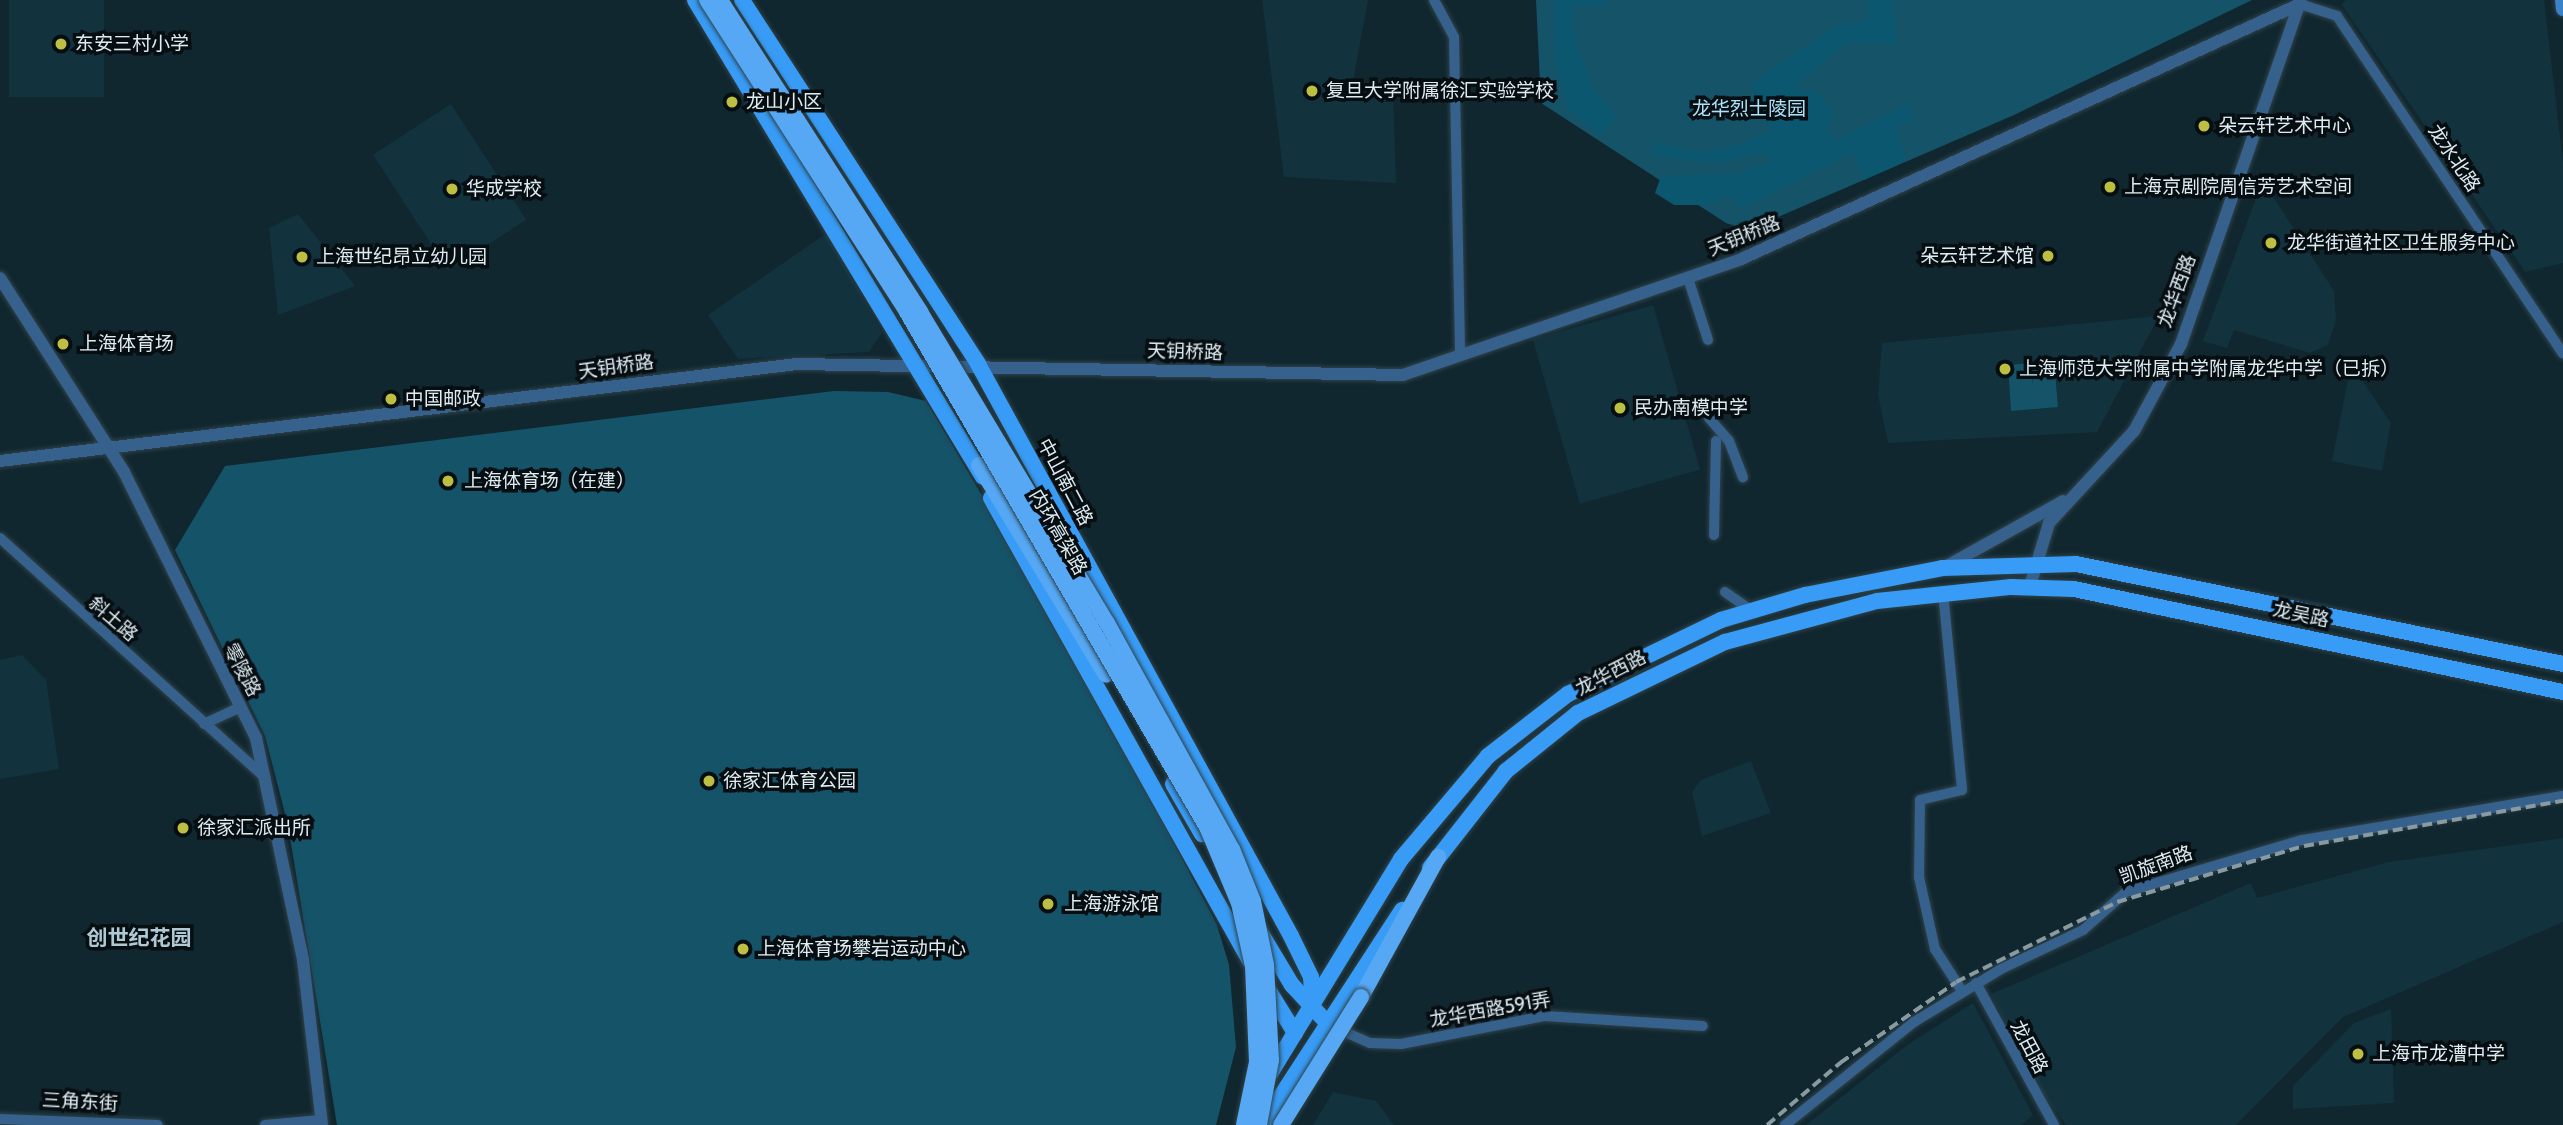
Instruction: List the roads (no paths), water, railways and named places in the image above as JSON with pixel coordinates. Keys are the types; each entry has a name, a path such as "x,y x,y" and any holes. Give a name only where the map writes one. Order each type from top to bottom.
{"highway":[{"name":"内环高架路","path":"706,0 907,312 1207,827 1248,938 1258,1033 1244,1125"},
{"name":"内环高架路","path":"720,0 920,312 1107,623 1232,849 1253,901 1266,965 1271,1060 1261,1125"},
{"path":"979,465 1147,742 1166,758"},
{"path":"1280,1125 1361,998 1438,857"}],"main road":[{"name":"中山南二路","path":"695,0 913,363 979,465 993,502 1141,770 1295,1033"},
{"name":"中山南二路","path":"742,0 978,364 1291,936 1311,976 1313,1004"},
{"path":"2562,0 2563,9"},
{"name":"中山南二路","path":"979,465 1006,491 1285,973 1329,1025"},
{"name":"龙华西路","path":"1313,1004 1401,859 1521,725 1639,657 1752,611 1942,568 2033,563"},
{"name":"龙吴路","path":"2033,563 2076,564 2563,663"},
{"name":"龙华西路","path":"1329,1025 1438,857 1506,771 1578,713 1725,642 1877,601 1943,592 2030,586"},
{"name":"龙吴路","path":"2030,586 2074,589 2563,692"},
{"path":"1238,1125 1313,1004"},
{"path":"1261,1125 1329,1025"}],"street":[{"path":"1434,0 1454,37 1460,355"},
{"name":"天钥桥路","path":"0,461 755,367 913,363 1372,377 1403,375 1688,278 1813,229 2303,1"},
{"name":"龙水北路","path":"2303,1 2337,16 2563,353"},
{"name":"龙华西路","path":"2030,586 2033,563 2049,523 2134,430 2181,344 2303,1"},
{"name":"零陵路","path":"0,278 108,446 240,707 270,780 303,960 322,1122"},
{"path":"1688,278 1708,340"},
{"path":"1709,418 1729,441 1743,477"},
{"path":"1714,536 1716,441"},
{"path":"1942,568 2075,493"},
{"name":"斜土路","path":"0,538 204,724 270,780"},
{"path":"1725,592 1752,611"},
{"path":"1943,592 1962,790 1920,800 1919,877 1935,949 1962,991"},
{"path":"204,724 240,707"},
{"name":"凯旋南路","path":"1785,1125 1883,1044 1976,983 2083,930 2126,892 2302,840 2563,796"},
{"name":"龙田路","path":"1976,983 2054,1125"},
{"name":"龙华西路591弄","path":"1329,1025 1370,1043 1401,1044 1545,1016 1703,1026"},
{"name":"三角东街","path":"0,1119 158,1125"},
{"path":"265,1125 322,1122"}],"railway":[{"path":"1767,1125 1840,1063 1956,982 2117,902 2304,846 2563,801"}],"place":[{"name":"东安三村小学","path":"61,44"},
{"name":"复旦大学附属徐汇实验学校","path":"1312,91"},
{"name":"龙山小区","path":"732,102"},
{"name":"朵云轩艺术中心","path":"2204,126"},
{"name":"上海京剧院周信芳艺术空间","path":"2110,187"},
{"name":"华成学校","path":"452,189"},
{"name":"龙华街道社区卫生服务中心","path":"2271,243"},
{"name":"朵云轩艺术馆","path":"2048,256"},
{"name":"上海世纪昂立幼儿园","path":"302,257"},
{"name":"上海体育场","path":"63,344"},
{"name":"上海师范大学附属中学附属龙华中学（已拆）","path":"2005,369"},
{"name":"中国邮政","path":"391,399"},
{"name":"民办南模中学","path":"1620,408"},
{"name":"上海体育场（在建）","path":"448,481"},
{"name":"徐家汇体育公园","path":"709,781"},
{"name":"徐家汇派出所","path":"183,828"},
{"name":"上海游泳馆","path":"1048,904"},
{"name":"上海体育场攀岩运动中心","path":"743,949"},
{"name":"上海市龙漕中学","path":"2358,1054"}],"district":[{"name":"创世纪花园","path":"139,938"}],"park label":[{"name":"龙华烈士陵园","path":"1749,109"}]}
